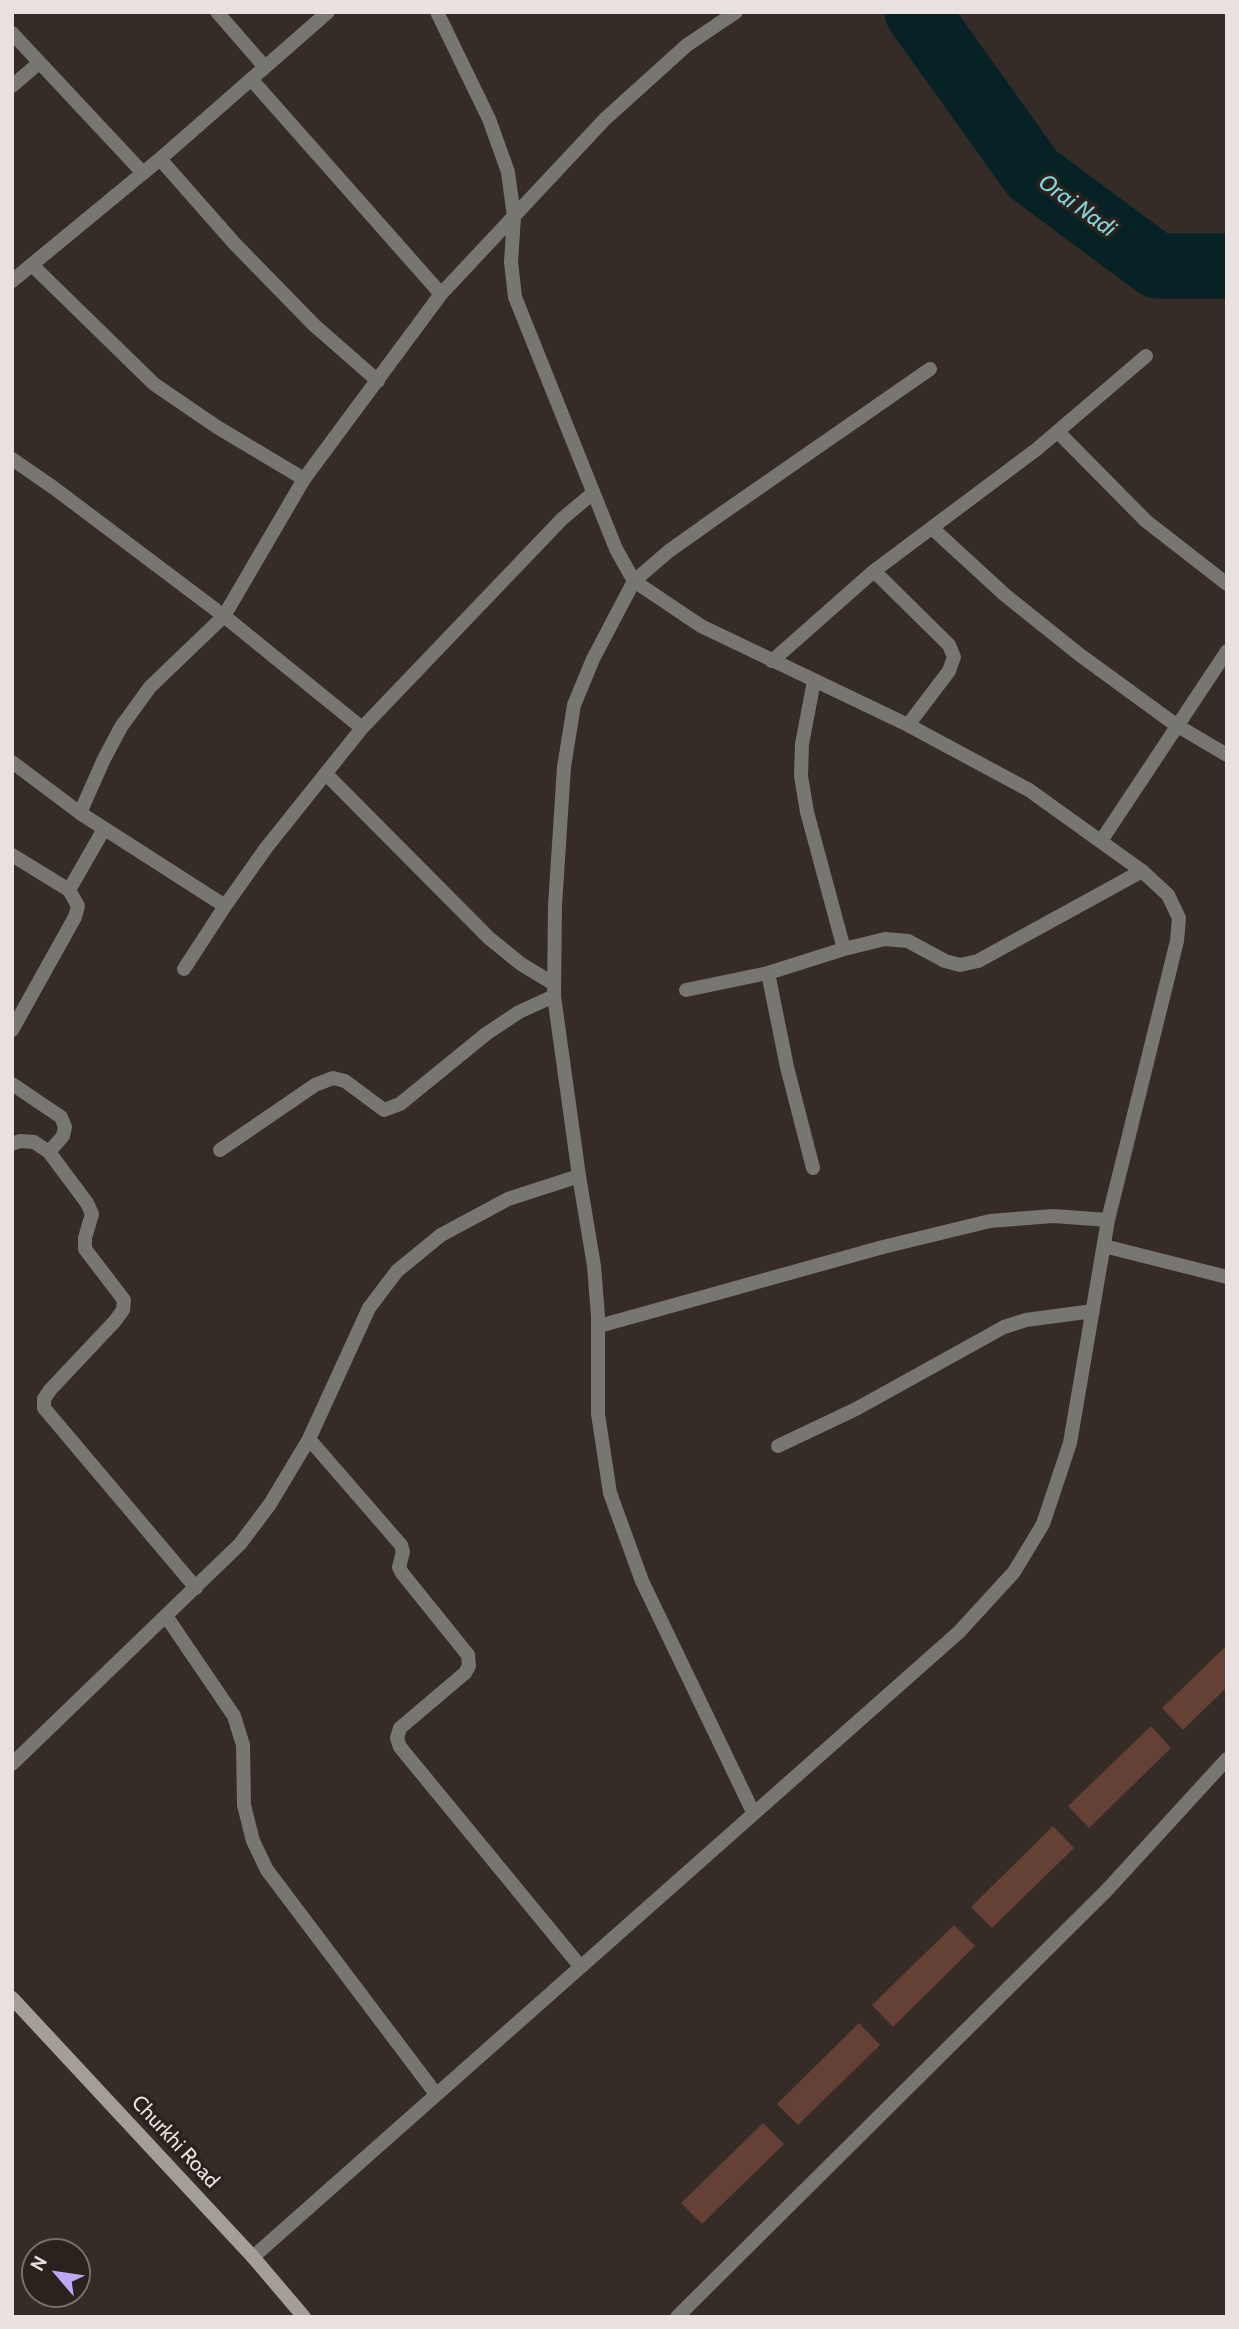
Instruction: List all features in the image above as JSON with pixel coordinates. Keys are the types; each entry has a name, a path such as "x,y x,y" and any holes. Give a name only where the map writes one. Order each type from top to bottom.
{"street":[{"path":"217,12 264,66"},
{"path":"12,281 160,159 328,12"},
{"path":"253,2257 959,1632 1014,1572 1043,1524 1070,1443 1108,1220 1177,941 1179,918 1168,895 1142,871 1029,790 908,725 701,626 634,581 616,549 515,298 511,261 514,217 508,172 489,119 437,12"},
{"path":"80,813 121,727 150,687 224,616 304,479 441,294 606,119 653,74 687,45 736,12"},
{"path":"12,33 143,173"},
{"path":"12,86 39,63"},
{"path":"251,79 441,294"},
{"path":"160,159 234,243 314,325 378,381"},
{"path":"32,265 154,384 217,428 304,479"},
{"path":"772,661 874,571 1058,432 1146,356"},
{"path":"753,1812 642,1581 610,1493 598,1414 598,1326 594,1266 554,990 555,906 562,795 574,705 593,659 634,581 692,535 930,369"},
{"path":"1058,432 1146,521 1227,584"},
{"path":"12,459 224,616 362,728"},
{"path":"184,969 266,848 362,728 562,519 593,493"},
{"path":"932,528 1005,595 1080,655 1176,725 1227,755"},
{"path":"874,571 949,645 954,657 949,671 908,725"},
{"path":"1101,841 1227,650"},
{"path":"814,681 802,744 801,776 807,812 844,949"},
{"path":"12,762 80,813 225,906"},
{"path":"326,774 489,937 554,990"},
{"path":"69,891 104,829"},
{"path":"12,855 69,891 78,906 75,917 12,1030"},
{"path":"686,990 768,973 885,939 908,941 945,961 960,965 978,961 1142,871"},
{"path":"768,973 787,1067 813,1168"},
{"path":"220,1150 315,1085 333,1078 345,1081 384,1110 400,1104 486,1034 554,990"},
{"path":"12,1084 61,1117 65,1127 63,1136 49,1152"},
{"path":"12,1144 20,1141 34,1142 49,1152 87,1203 92,1214 85,1238 85,1249 124,1300 123,1310 115,1321 50,1390 44,1399 44,1408 196,1588"},
{"path":"12,1763 240,1544 270,1504 309,1439 369,1308 397,1271 441,1235 508,1199 579,1176"},
{"path":"598,1326 883,1247 990,1221 1053,1216 1108,1220"},
{"path":"1104,1246 1227,1277"},
{"path":"778,1446 856,1409 1004,1327 1026,1320 1093,1311"},
{"path":"309,1439 401,1545 403,1552 399,1567 402,1573 468,1655 469,1665 465,1673 400,1728 397,1738 400,1747 579,1966"},
{"path":"166,1616 234,1716 243,1745 244,1805 253,1841 267,1870 436,2094"},
{"path":"677,2317 1107,1890 1227,1759"},
{"name":"Churkhi Road","path":"12,1998 253,2257 304,2317"}],"building":[{"path":"1227,1645 1227,1687 1183,1730 1162,1708"},
{"path":"1151,1726 1171,1748 1089,1828 1068,1806"},
{"path":"1053,1826 1074,1848 992,1928 971,1907"},
{"path":"954,1925 975,1946 893,2027 872,2005"},
{"path":"859,2023 880,2045 798,2125 777,2104"},
{"path":"763,2123 784,2144 702,2224 681,2203"}],"waterway":[{"name":"Orai Nadi","path":"917,12 1033,174 1157,266 1227,266"}]}
